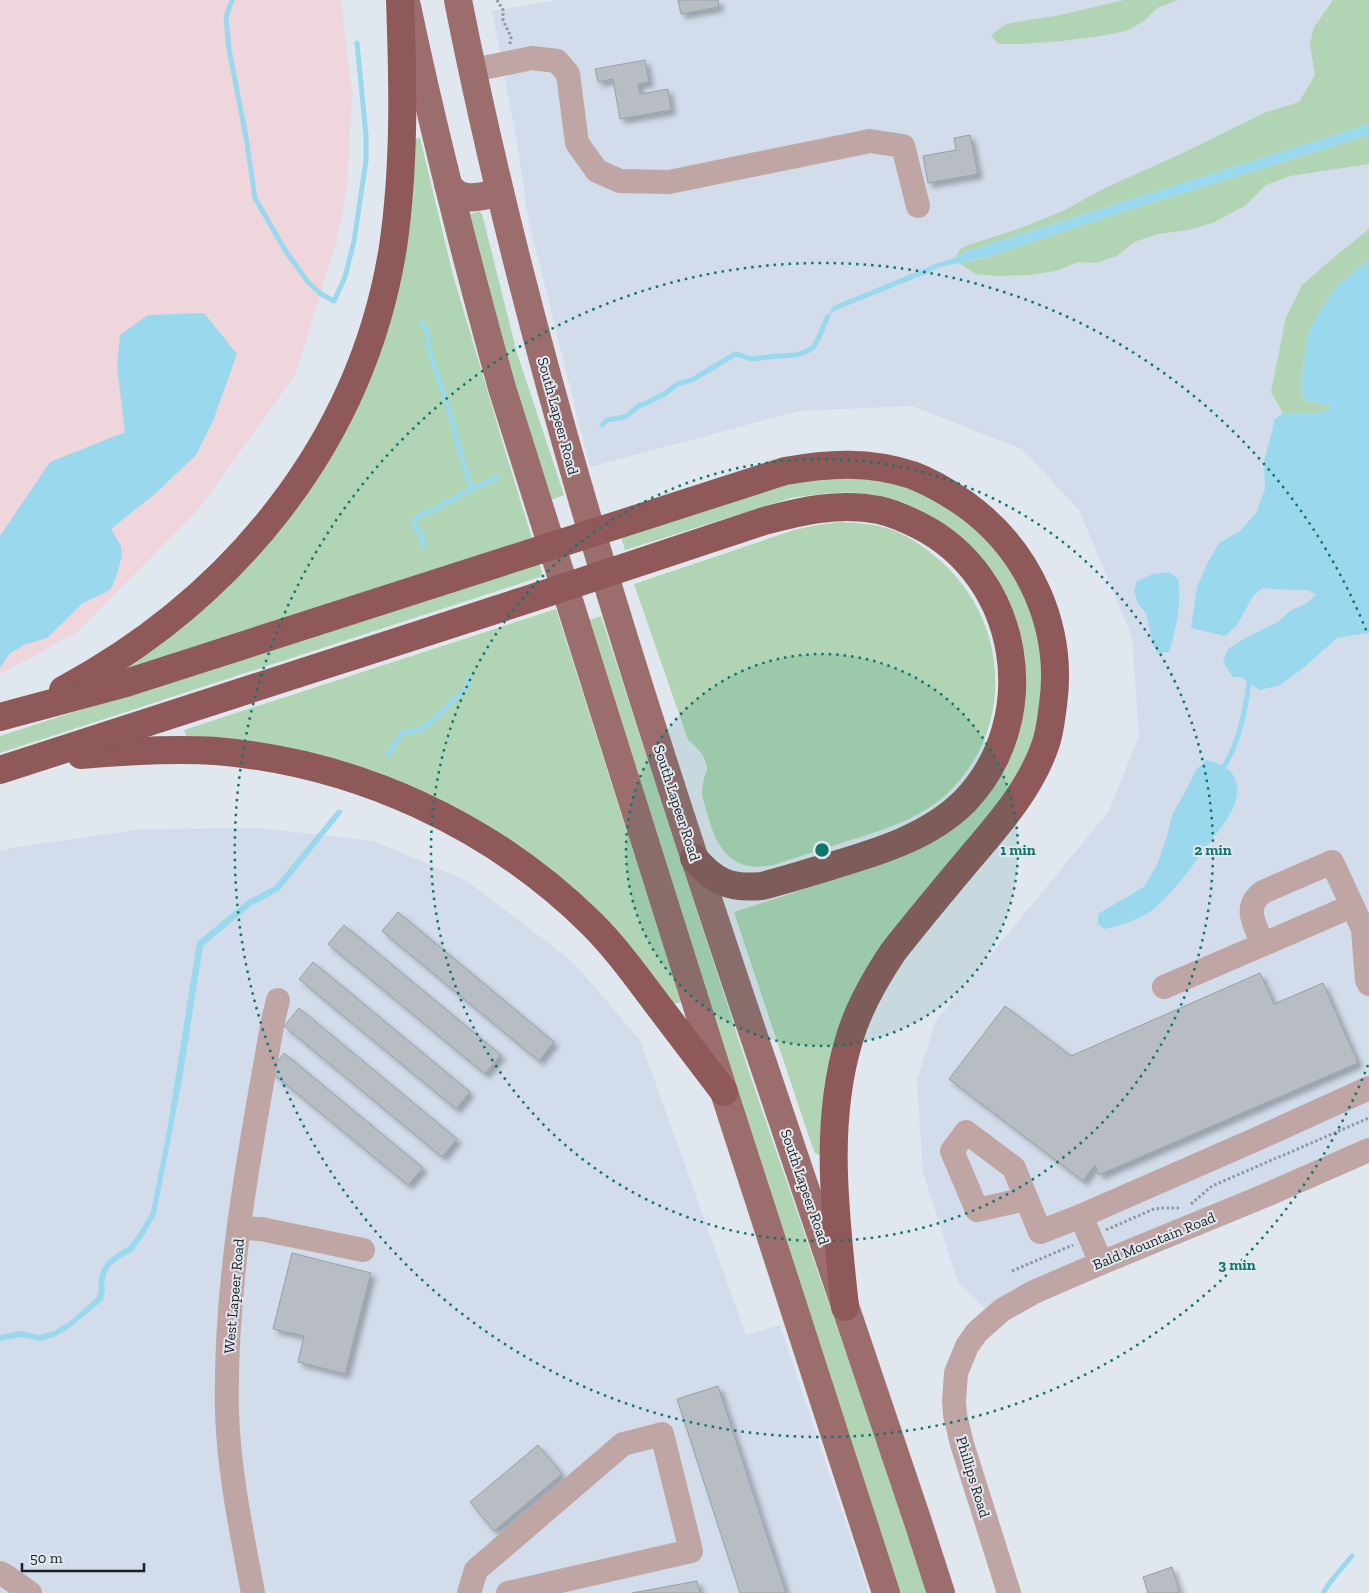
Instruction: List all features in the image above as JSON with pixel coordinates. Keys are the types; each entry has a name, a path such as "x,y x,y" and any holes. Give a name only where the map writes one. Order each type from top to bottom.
{"highway":[{"path":"3,716 60,691 86,677 156,630 196,599 242,554 281,508 327,436 364,356 376,319 392,248 402,160 403,98 400,0"},
{"path":"3,716 126,683 778,473 815,466 838,464 864,465 914,476 955,497 991,525 1006,541 1030,576 1038,593 1050,632 1056,671 1055,695 1046,744 1030,780 1005,816 893,952 867,996 849,1038 838,1087 834,1146 837,1226 846,1308"},
{"path":"0,770 794,513 841,507 879,510 903,518 931,532 952,546 970,565 996,605 1004,626 1013,672 1009,718 1004,737 994,760 979,784 949,814 909,839 885,849 762,886 745,888 728,884 704,868 694,858"},
{"path":"32,760 148,750 215,751 250,755 290,762 353,778 434,811 503,851 565,899 593,925 638,977 724,1092"}],"main road":[{"path":"406,0 448,184 502,388 724,1092 886,1593"},
{"name":"South Lapeer Road","path":"458,0 500,192 536,335 585,513 694,858 941,1593"},
{"path":"448,184 456,194 464,197 475,197 500,192"}],"street":[{"path":"473,70 532,58 557,61 568,74 577,143 597,171 620,181 669,182 870,141 903,146 918,206"},
{"path":"1263,944 1252,919 1252,906 1257,896 1271,888 1332,862 1363,929 1367,980 1369,984"},
{"path":"1164,987 1352,906"},
{"name":"West Lapeer Road","path":"253,1593 233,1478 228,1415 227,1346 250,1152 272,1022 278,1000"},
{"path":"1026,1199 1040,1232 1081,1216 1369,1088"},
{"name":"Bald Mountain Road","path":"960,1359 977,1332 1002,1310 1040,1289 1264,1196 1369,1150"},
{"path":"1081,1216 1101,1263"},
{"path":"240,1228 261,1229 363,1250"},
{"name":"Phillips Road","path":"960,1359 954,1387 958,1429 1010,1593"},
{"path":"469,1593 476,1570 623,1444 662,1434 691,1551 508,1593"},
{"path":"0,1573 30,1593"}],"path":[{"path":"497,0 503,10 503,20 511,37 509,46"},
{"path":"1012,1272 1154,1209 1187,1207 1212,1186 1369,1118"}],"shaded area":[{"path":"0,0 341,0 352,95 347,189 336,243 295,375 198,510 76,633 0,674"},
{"path":"559,0 1369,0 1369,1141 989,1312 958,1283 923,1172 917,1080 936,1021 1109,811 1139,736 1132,637 1079,510 1022,449 912,406 798,411 590,467 528,218 517,142 492,11"},
{"path":"259,828 374,841 467,881 573,962 640,1040 746,1335 780,1325 869,1593 0,1593 0,851 143,829"}],"green space":[{"path":"1124,0 1178,0 1157,8 1144,21 1126,31 1100,36 1062,41 998,44 991,35 1006,24 1060,15"},
{"path":"1333,0 1369,0 1369,124 965,252 955,258 960,249 968,245 1018,229 1061,212 1103,189 1264,113 1299,102 1315,75 1310,44 1314,27"},
{"path":"1369,135 1369,164 1290,176 1266,185 1246,205 1215,222 1188,230 1158,234 1134,242 1117,256 1096,263 1078,262 1056,271 1029,275 998,276 976,274 957,262 972,261 991,256 1110,216"},
{"path":"420,138 453,275 532,538 128,670 126,662 325,458 412,139"},
{"path":"479,211 482,214 517,353 564,495 551,500 511,375 469,218 470,214"},
{"path":"1369,229 1369,259 1332,291 1309,331 1301,390 1304,400 1330,406 1328,411 1314,414 1283,413 1271,392 1286,317 1302,285"},
{"path":"831,474 908,485 954,509 1007,561 1040,630 1043,708 1022,776 905,921 823,1150 819,1155 815,1153 809,1137 734,912 900,858 944,835 964,821 988,796 998,781 1016,741 1025,703 1026,665 1019,628 1005,594 985,563 959,536 928,514 880,496 842,493 791,498 625,550 621,536 778,484"},
{"path":"841,522 878,526 906,536 941,561 968,592 982,619 992,648 995,678 993,709 985,738 971,766 950,791 927,809 887,828 859,838 773,865 748,866 729,857 716,840 702,794 707,770 706,763 700,752 688,740 634,584 794,530"},
{"path":"539,562 543,576 0,753 0,736"},
{"path":"556,609 681,1002 669,1005 490,830 187,738 184,730"},
{"path":"601,616 752,1081 927,1593 900,1593 737,1087 590,620"}],"water":[{"path":"1369,124 1369,135 1110,216 991,256 940,267 836,310 828,316 833,306 938,263 955,258 965,252"},
{"path":"1369,259 1369,633 1337,638 1301,670 1280,685 1260,690 1241,677 1233,677 1223,662 1228,649 1247,637 1278,622 1290,611 1305,604 1316,595 1308,590 1263,588 1253,596 1237,625 1225,636 1191,628 1197,587 1219,543 1240,531 1256,513 1265,489 1264,461 1274,420 1283,413 1314,414 1328,411 1330,406 1304,400 1301,390 1309,331 1332,291"},
{"path":"204,313 237,354 213,421 196,455 156,493 111,529 121,546 122,556 110,590 83,603 47,638 26,644 9,654 0,668 0,536 50,462 125,432 117,367 120,335 148,315"},
{"path":"1169,572 1178,579 1178,616 1169,652 1158,653 1153,645 1146,613 1138,604 1134,591 1137,581 1153,574"},
{"path":"1206,760 1224,767 1234,776 1237,792 1230,814 1174,889 1159,904 1140,917 1105,929 1098,924 1098,914 1144,887 1157,865 1173,813 1196,770"},
{"path":"338,809 343,811 342,813 279,891 252,905 203,946 182,1080 156,1214 145,1234 133,1251 111,1265 104,1283 103,1300 72,1326 56,1336 41,1341 21,1337 0,1341 0,1335 21,1331 40,1335 54,1331 69,1322 97,1297 100,1273 107,1261 129,1246 140,1231 151,1212 167,1131 197,942 248,900 275,886"}],"building":[{"path":"678,0 718,0 719,7 681,14"},
{"path":"645,60 649,82 638,84 640,94 668,89 671,110 620,119 613,79 598,82 595,69"},
{"path":"970,135 978,174 928,183 923,156 956,150 954,138"},
{"path":"398,912 554,1042 539,1061 382,931"},
{"path":"344,925 501,1055 485,1074 328,944"},
{"path":"313,962 470,1092 456,1109 299,979"},
{"path":"1260,973 1274,1004 1323,983 1358,1063 1099,1175 1095,1165 1083,1181 949,1079 1005,1006 1071,1056"},
{"path":"299,1008 457,1139 442,1157 284,1026"},
{"path":"284,1053 423,1168 408,1185 270,1071"},
{"path":"292,1253 371,1273 345,1374 298,1362 304,1336 273,1329"},
{"path":"718,1386 786,1593 740,1593 677,1399"},
{"path":"538,1445 562,1474 494,1531 470,1502"},
{"path":"1172,1567 1180,1593 1148,1593 1143,1577"},
{"path":"697,1581 700,1593 632,1593"}],"waterway":[{"path":"232,0 226,17 229,49 246,137 255,198 285,250 308,282 321,294 334,301 345,277 354,241 366,161 366,135 357,43"},
{"path":"602,425 607,420 625,417 640,405 666,393 677,384 692,380 735,354 755,359 808,351 817,341 828,316"},
{"path":"422,324 427,330 430,353 472,489"},
{"path":"423,547 423,538 415,526 415,519 420,515 435,510 465,492 498,477"},
{"path":"388,754 402,733 422,729 445,709 469,684 468,677"},
{"path":"1221,771 1237,738 1244,714 1250,677"},
{"path":"1323,1593 1352,1556"}]}
